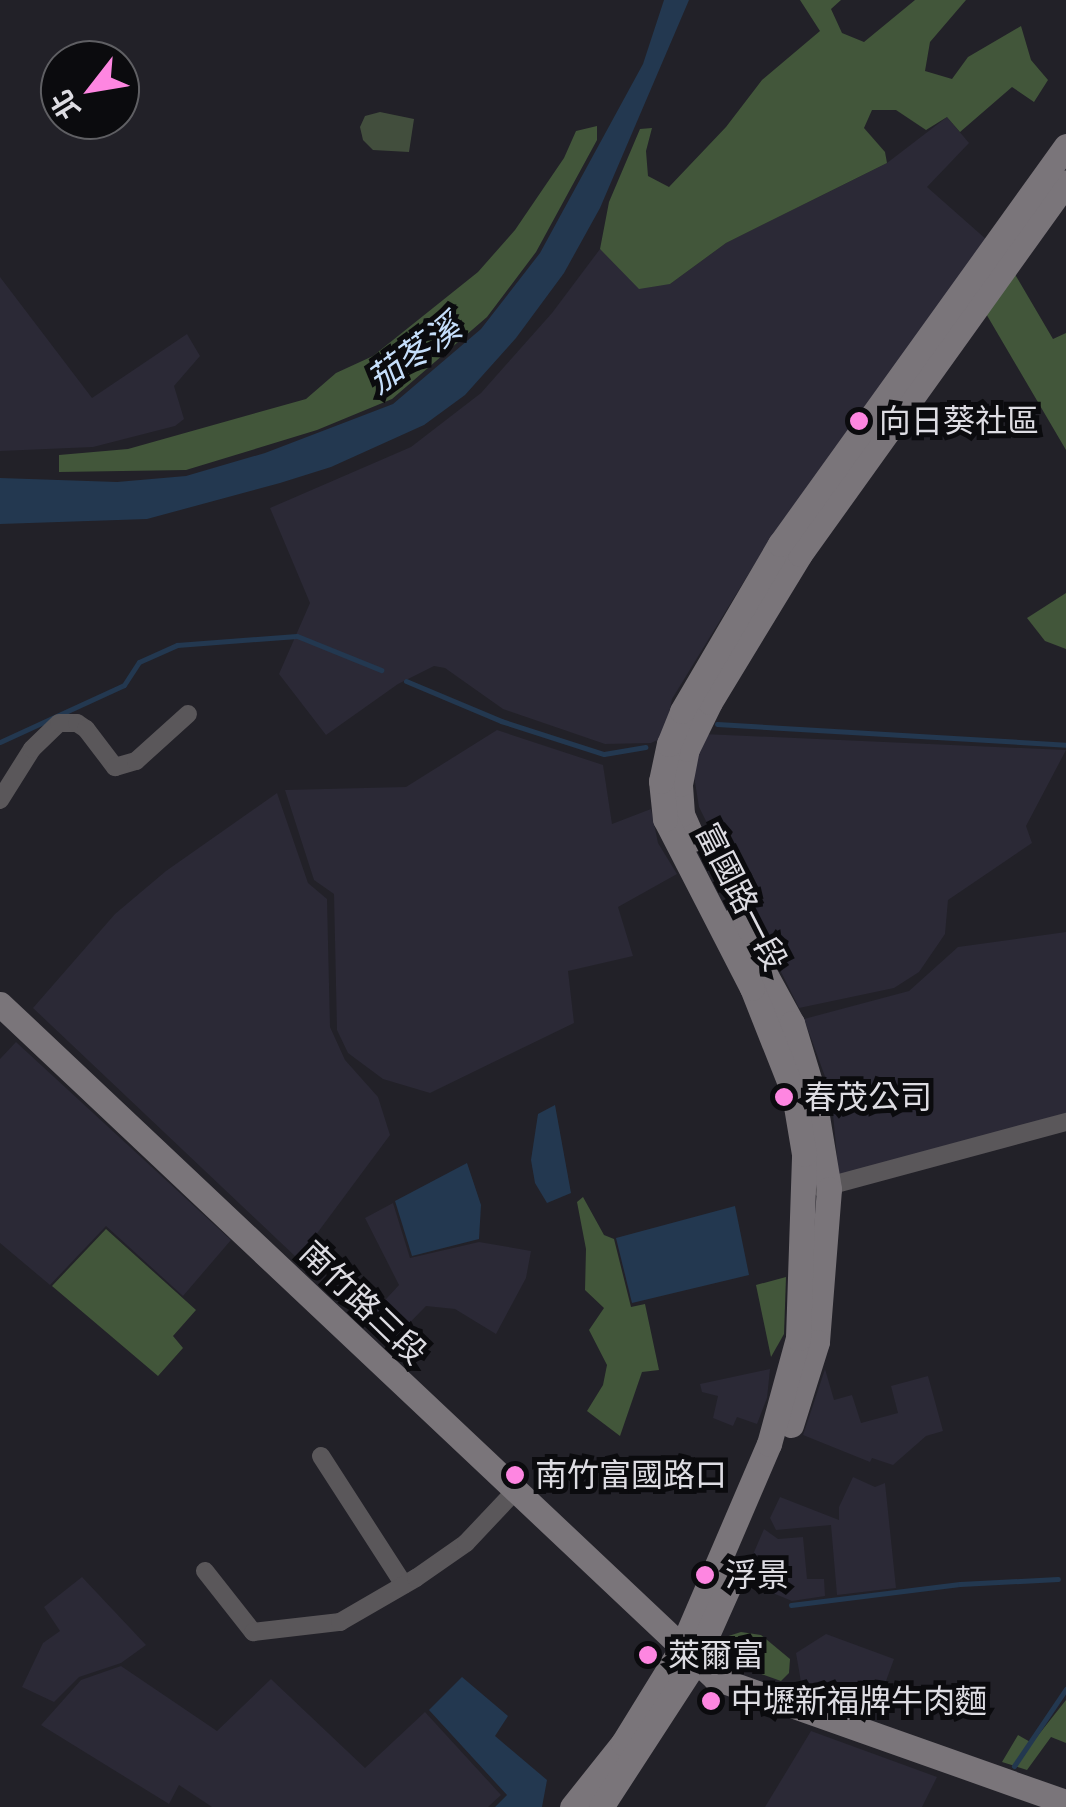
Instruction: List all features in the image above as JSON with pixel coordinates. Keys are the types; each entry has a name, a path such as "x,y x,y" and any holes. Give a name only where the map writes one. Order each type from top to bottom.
{"street":[{"name":"富國路一段","path":"816,1188 794,1094 772,1032 665,819 661,781 669,744 682,710 780,544 1066,146"},
{"name":"富國路一段","path":"688,1656 769,1444 798,1338 816,1188 813,1092 792,1024 702,859 682,814 680,784 687,749 800,554 1066,183"},
{"path":"0,800 32,749 59,723 77,722 116,767 136,761 188,714"},
{"name":"南竹路三段","path":"0,1004 688,1656 716,1678 1066,1802"},
{"path":"816,1188 1066,1122"},
{"path":"321,1456 404,1586"},
{"path":"205,1571 253,1632 340,1622 404,1586 466,1542 514,1492"},
{"path":"572,1807 688,1656"},
{"path":"601,1807 688,1656"}],"shaded area":[{"path":"947,117 969,143 927,187 987,240 773,534 672,699 664,737 651,743 605,744 503,709 445,668 434,666 398,684 326,735 279,674 310,603 270,508 411,447 481,393 552,313 600,249 616,264 670,284 726,243 887,163"},
{"path":"0,277 92,398 187,334 200,356 174,386 184,419 175,426 93,447 0,451"},
{"path":"497,730 603,765 612,824 651,809 658,843 677,874 618,907 633,956 568,971 574,1023 430,1093 383,1079 348,1053 337,1030 334,894 314,880 285,790 406,787"},
{"path":"703,734 1066,750 1026,826 1032,843 948,900 945,934 919,972 894,988 799,1008 699,807 693,770"},
{"path":"277,793 308,883 327,899 330,1027 345,1060 378,1097 390,1135 298,1259 33,1008 115,914 166,871"},
{"path":"1066,932 1066,1113 839,1178 831,1093 804,1019 909,991 958,947"},
{"path":"16,1042 231,1240 183,1296 106,1226 50,1285 0,1243 0,1059"},
{"path":"393,1203 410,1258 479,1242 531,1251 526,1278 496,1334 455,1309 426,1306 387,1346 364,1323 399,1285 365,1218"},
{"path":"770,1369 767,1398 757,1424 737,1417 733,1426 713,1418 718,1396 702,1392 700,1384"},
{"path":"825,1369 834,1400 852,1395 861,1423 898,1413 891,1386 928,1376 943,1431 926,1436 893,1465 872,1458 870,1462 803,1435"},
{"path":"853,1477 875,1487 885,1483 896,1588 837,1595 831,1525 776,1530 770,1518 780,1497 839,1520 839,1507"},
{"path":"764,1529 778,1539 803,1537 807,1579 824,1579 825,1596 792,1601 742,1580"},
{"path":"82,1577 146,1645 121,1663 79,1677 54,1702 22,1687 43,1643 60,1631 44,1607"},
{"path":"826,1634 894,1659 874,1714 802,1688 796,1653"},
{"path":"121,1666 217,1731 271,1679 365,1768 425,1712 501,1795 488,1807 212,1807 179,1785 169,1804 41,1725 81,1680"},
{"path":"811,1731 937,1777 922,1807 765,1807"}],"green space":[{"path":"800,0 841,0 831,9 842,33 864,42 915,0 966,0 930,42 925,71 952,79 968,57 1021,26 1031,60 1048,80 1034,102 1012,87 960,132 947,117 926,130 896,110 872,110 864,128 885,152 887,163 726,243 670,284 639,289 600,249 609,202 640,129 652,128 646,151 648,176 669,187 726,127 762,80 820,31"},
{"path":"380,112 414,119 409,152 373,150 363,140 360,127 365,116"},
{"path":"597,126 597,140 536,252 487,317 392,399 317,430 186,470 59,472 59,455 128,449 306,399 336,373 373,356 478,272 515,230 564,158 576,131"},
{"path":"1013,271 1053,339 1066,333 1066,450 985,312"},
{"path":"1066,593 1066,649 1045,641 1027,618"},
{"path":"583,1197 604,1235 614,1239 631,1307 645,1304 659,1370 642,1372 620,1436 587,1411 603,1385 607,1365 589,1330 604,1308 585,1290 586,1249 577,1202"},
{"path":"106,1229 196,1310 173,1336 183,1348 158,1376 52,1286"},
{"path":"786,1277 784,1334 771,1357 756,1285"},
{"path":"741,1632 761,1635 790,1659 789,1673 781,1681 728,1662 719,1652 719,1639"},
{"path":"1066,1700 1066,1743 1051,1737 1027,1770 1002,1762 1018,1735 1032,1743"}],"water":[{"path":"664,0 689,0 600,208 564,273 516,338 465,395 424,425 331,467 280,483 147,519 0,524 0,478 117,482 186,476 265,453 393,404 481,329 540,253 643,64"},
{"path":"555,1105 571,1193 547,1203 535,1183 531,1160 538,1114"},
{"path":"467,1163 481,1205 479,1239 412,1256 395,1201"},
{"path":"735,1206 749,1275 632,1303 616,1238"},
{"path":"462,1677 508,1716 495,1736 547,1780 542,1807 495,1807 507,1795 429,1710"}],"waterway":[{"path":"0,742 124,685 139,662 177,645 297,636 381,670"},
{"path":"406,681 501,721 604,754 645,747"},
{"path":"717,724 1066,745"},
{"path":"791,1605 960,1584 1058,1579"},
{"path":"1014,1766 1066,1689"}],"place":[{"name":"向日葵社區","path":"859,421"},
{"name":"春茂公司","path":"784,1097"},
{"name":"南竹富國路口","path":"515,1475"},
{"name":"浮景","path":"705,1575"},
{"name":"萊爾富","path":"648,1655"},
{"name":"中壢新福牌牛肉麵","path":"711,1701"}],"water label":[{"name":"茄苳溪","path":"414,354"}]}
